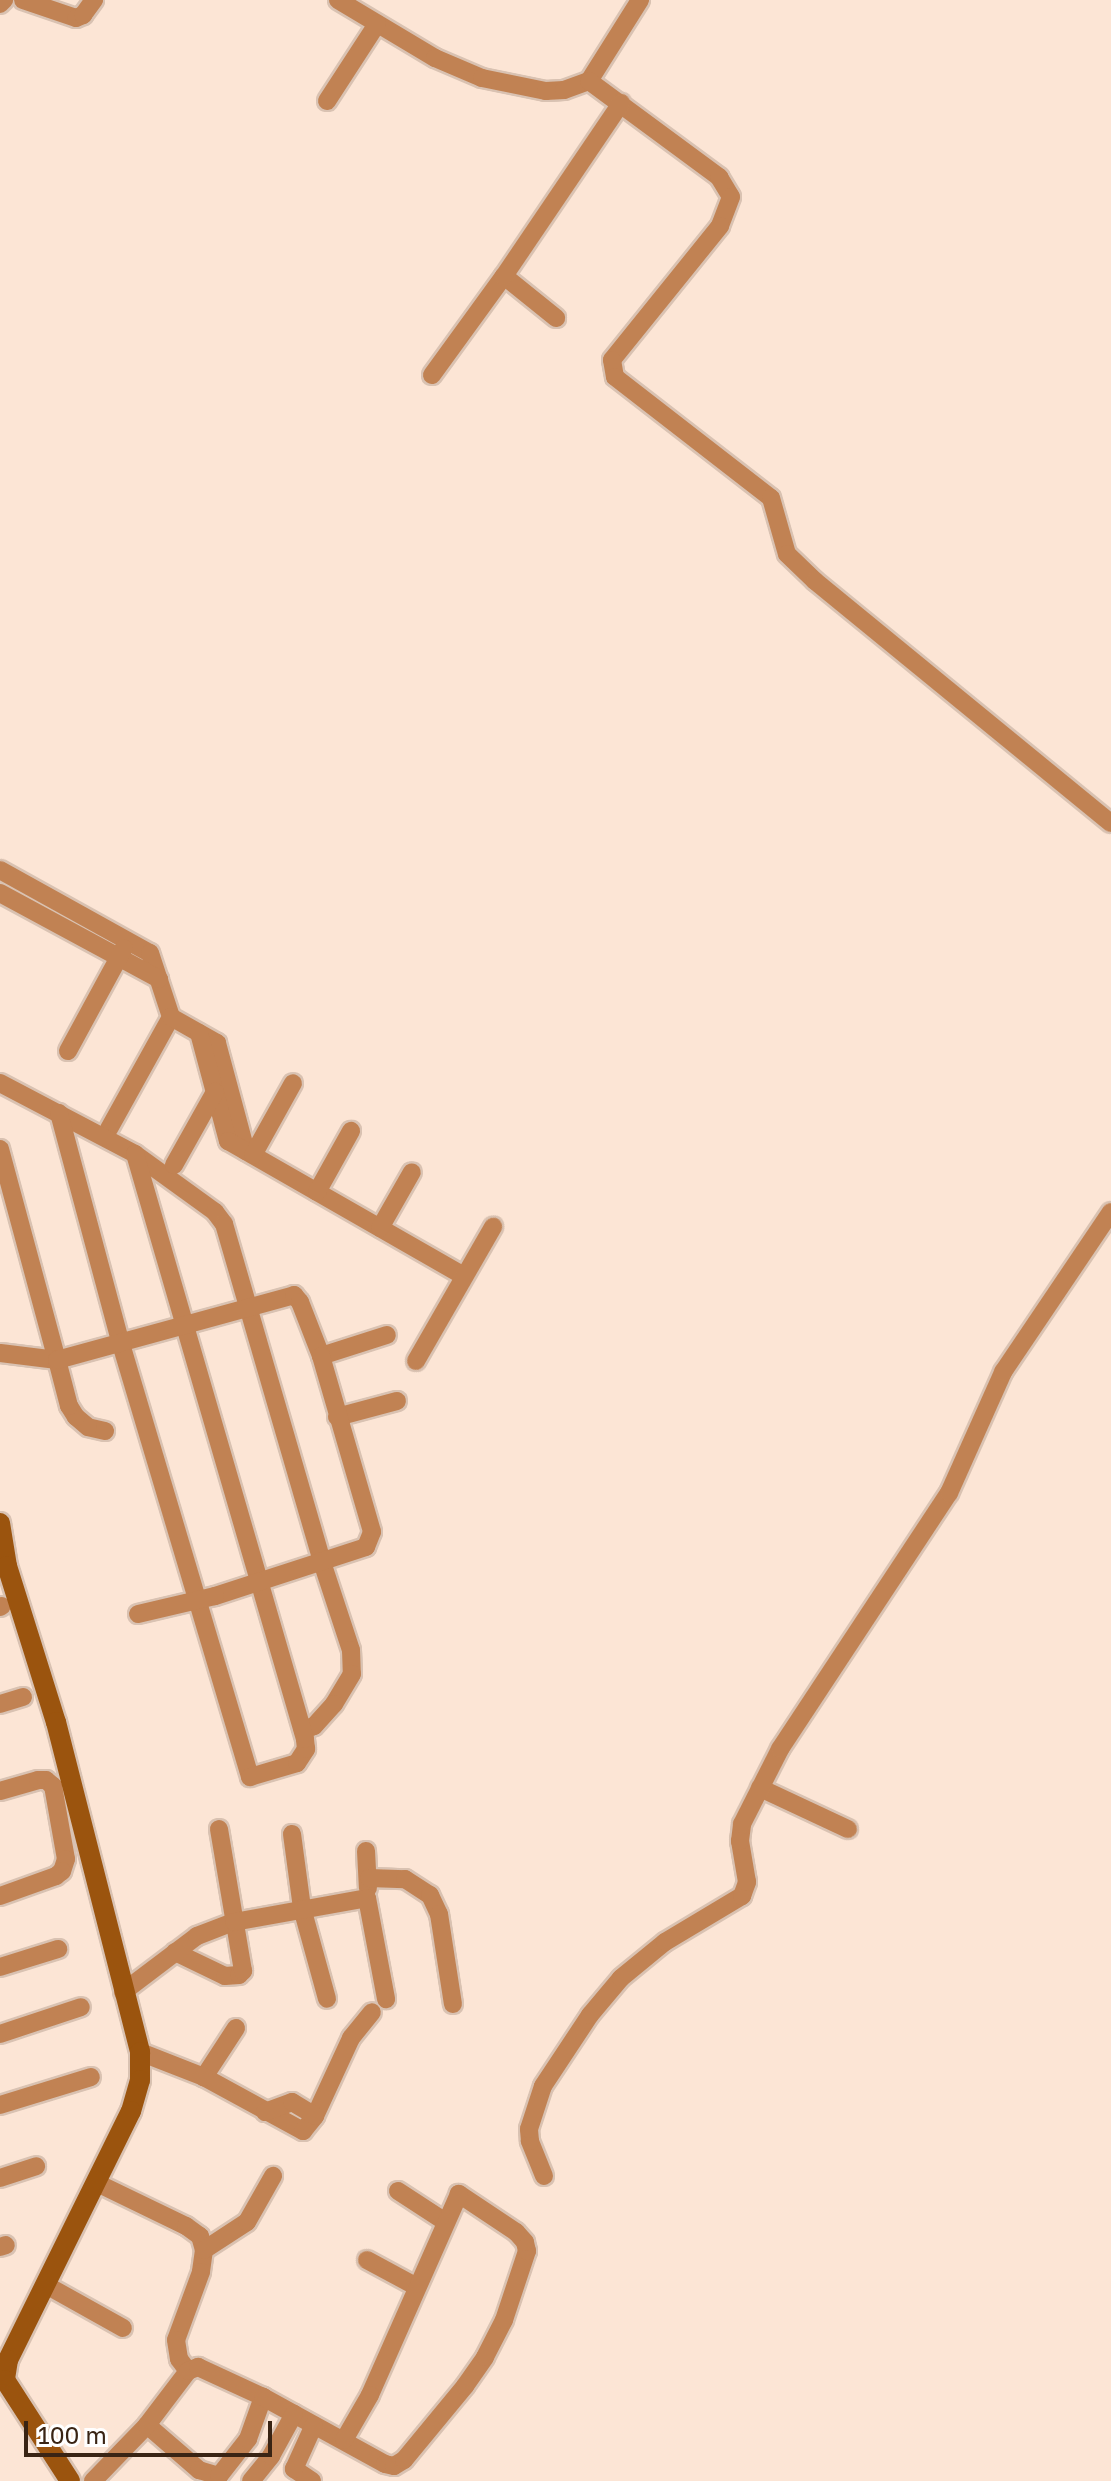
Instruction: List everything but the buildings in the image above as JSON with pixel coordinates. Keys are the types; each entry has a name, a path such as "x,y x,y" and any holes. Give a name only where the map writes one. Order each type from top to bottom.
{"street":[{"path":"23,0 76,18 83,15 94,0"},
{"path":"338,0 435,58 482,78 546,91 564,90 589,81 640,0"},
{"path":"327,101 377,24"},
{"path":"589,81 719,177 731,197 720,226 612,360 615,377 771,498 787,554 815,581 1111,823"},
{"path":"432,375 504,276 621,103"},
{"path":"504,276 556,318"},
{"path":"0,870 150,953 171,1017 217,1043 249,1153"},
{"path":"0,893 159,979"},
{"path":"68,1051 128,940"},
{"path":"109,1129 171,1017"},
{"path":"199,1033 228,1141 464,1276"},
{"path":"0,1083 135,1154 219,1216 353,1666 334,1704 314,1726 303,1730"},
{"path":"249,1153 293,1083"},
{"path":"174,1165 215,1092"},
{"path":"59,1113 121,1344 250,1777 300,1761 306,1749 303,1730 182,1324 135,1154"},
{"path":"317,1192 351,1131"},
{"path":"0,1149 69,1406 88,1427 105,1431"},
{"path":"380,1228 412,1172"},
{"path":"544,2176 529,2129 543,2086 590,2015 621,1978 665,1942 742,1896 747,1882 740,1833 780,1749 949,1493 1008,1363 1111,1212"},
{"path":"416,1361 493,1227"},
{"path":"0,1353 57,1360 290,1294 296,1296 321,1356 372,1537 366,1547 322,1562 197,1600 138,1614"},
{"path":"321,1356 387,1335"},
{"path":"337,1417 397,1401"},
{"path":"0,1523 7,1566 56,1722 140,2052 140,2080 131,2111 8,2360 3,2382 70,2481"},
{"path":"0,1704 23,1697"},
{"path":"0,1791 46,1780 53,1786 66,1859 62,1871 40,1884 0,1896"},
{"path":"760,1788 848,1829"},
{"path":"175,1952 218,1974 239,1975 244,1968 219,1829"},
{"path":"292,1834 302,1908 327,1999"},
{"path":"140,2052 204,2077 300,2131 307,2128 351,2038 379,2006 367,1898 369,1878 366,1851"},
{"path":"369,1878 409,1880 436,1903 453,2004"},
{"path":"123,1992 197,1936 234,1922 367,1898"},
{"path":"0,1967 58,1949"},
{"path":"0,2034 81,2007"},
{"path":"204,2077 236,2028"},
{"path":"0,2105 91,2077"},
{"path":"0,2178 36,2166"},
{"path":"204,2250 247,2222 273,2176"},
{"path":"97,2183 186,2226 200,2236 204,2250 201,2272 176,2340 179,2359 188,2371"},
{"path":"398,2191 444,2221"},
{"path":"93,2481 147,2425 188,2371 206,2368 385,2464 394,2466 404,2460 465,2386 504,2320 527,2251 521,2236 459,2194 415,2286 370,2395 344,2440"},
{"path":"367,2260 415,2286"},
{"path":"46,2285 123,2328"},
{"path":"147,2425 199,2470 219,2476 248,2439 263,2397"},
{"path":"251,2481 271,2456 294,2414"},
{"path":"294,2469 314,2425"},
{"path":"271,2456 312,2481"},
{"path":"375,2481 385,2464"}]}
